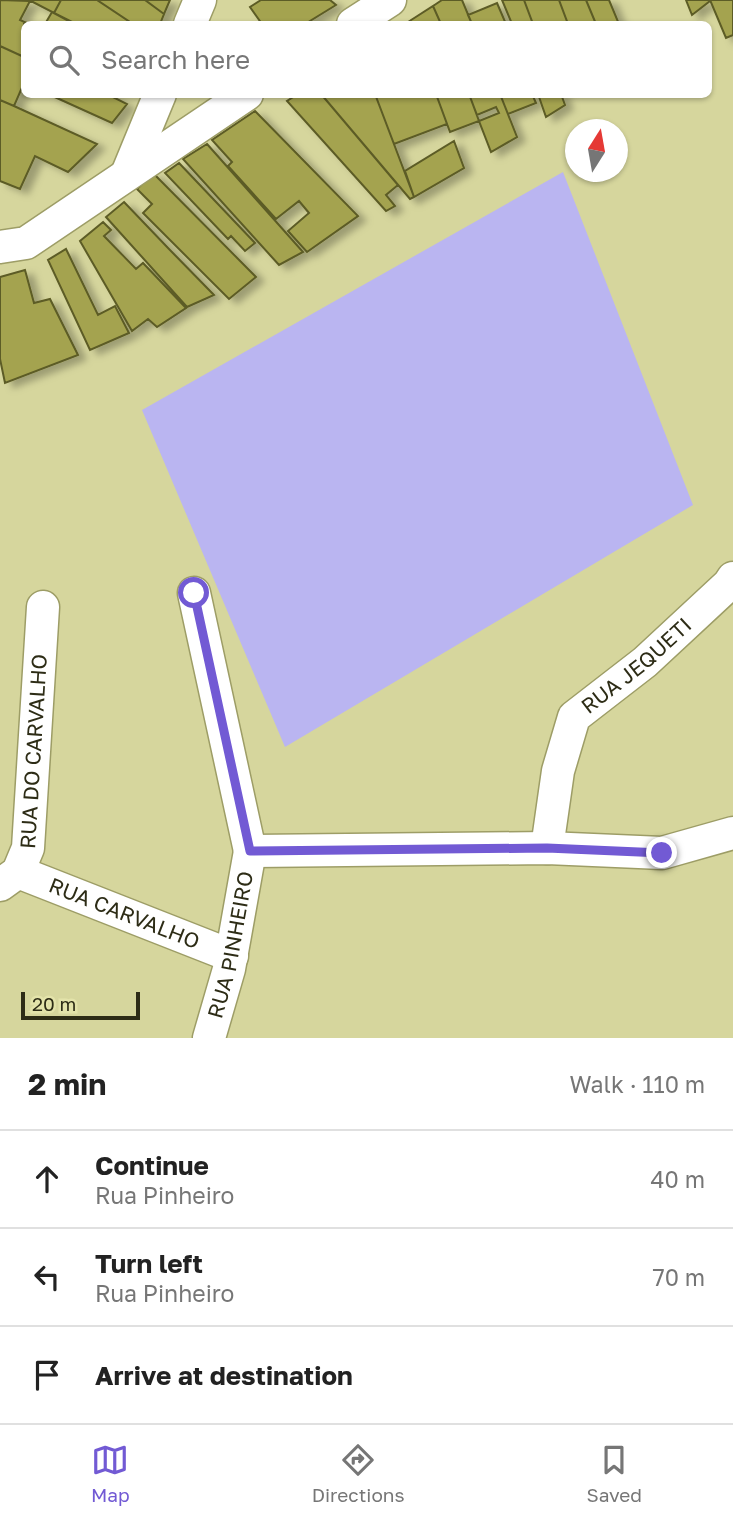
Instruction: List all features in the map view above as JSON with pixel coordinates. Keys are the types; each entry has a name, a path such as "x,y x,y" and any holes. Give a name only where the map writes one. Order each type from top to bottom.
{"street":[{"path":"191,21 200,0"},
{"path":"358,21 390,0"},
{"path":"127,174 158,98"},
{"path":"0,247 26,243 241,98"},
{"name":"RUA JEQUETI","path":"547,848 558,771 574,717 645,662 733,578"},
{"name":"RUA PINHEIRO","path":"194,593 250,851 232,956 209,1038"},
{"name":"RUA DO CARVALHO","path":"9,878 28,848 43,607"},
{"name":"RUA PINHEIRO","path":"250,851 547,848 662,853 733,833"},
{"name":"RUA CARVALHO","path":"9,878 232,956"}],"shaded area":[{"path":"563,172 693,505 285,747 142,410"}],"building":[{"path":"0,0 30,1 20,20 22,21 21,56 0,46"},
{"path":"29,0 61,0 54,13"},
{"path":"61,0 97,0 128,21 70,21 54,13"},
{"path":"97,0 145,0 164,14 161,21 128,21"},
{"path":"145,0 170,0 164,14"},
{"path":"261,0 330,0 336,5 310,21 260,21 250,7"},
{"path":"442,0 462,0 471,21 440,21 433,6"},
{"path":"502,0 524,0 532,21 511,21"},
{"path":"524,0 559,0 567,21 532,21"},
{"path":"559,0 586,0 595,21 567,21"},
{"path":"586,0 609,0 618,21 595,21"},
{"path":"686,0 710,0 710,1 692,15"},
{"path":"710,0 733,0 733,35 726,38"},
{"path":"497,3 505,21 471,21 468,15"},
{"path":"433,6 440,21 410,21"},
{"path":"52,12 67,20 66,21 47,21"},
{"path":"0,46 21,56 21,90 14,106 0,100"},
{"path":"57,98 115,98 127,104 112,123"},
{"path":"292,98 324,98 398,185 386,195 395,206 386,211 287,101"},
{"path":"324,98 377,98 414,197 410,199"},
{"path":"377,98 437,98 447,124 394,144"},
{"path":"437,98 470,98 479,121 450,132"},
{"path":"471,98 502,98 517,137 491,152 479,121 499,113 496,107 477,115"},
{"path":"502,98 534,98 536,103 508,114"},
{"path":"539,98 562,98 565,105 546,117"},
{"path":"0,100 97,144 68,172 35,156 20,189 0,181"},
{"path":"255,111 358,216 307,252 288,231 309,213 299,201 276,219 228,166 232,162 212,140"},
{"path":"454,141 464,168 414,197 405,171"},
{"path":"207,144 303,252 279,265 183,159"},
{"path":"179,163 255,243 245,251 231,236 228,239 165,173"},
{"path":"153,173 256,277 229,299 143,213 152,204 137,189"},
{"path":"124,202 214,295 187,307 106,217"},
{"path":"103,222 111,230 104,236 136,269 143,263 186,308 157,327 148,319 132,331 80,241"},
{"path":"66,249 98,315 115,306 129,333 90,350 48,260"},
{"path":"25,270 34,303 50,299 78,355 5,383 0,359 0,277"}],"route":[{"path":"194,593 250,851 547,848 662,853"}]}
